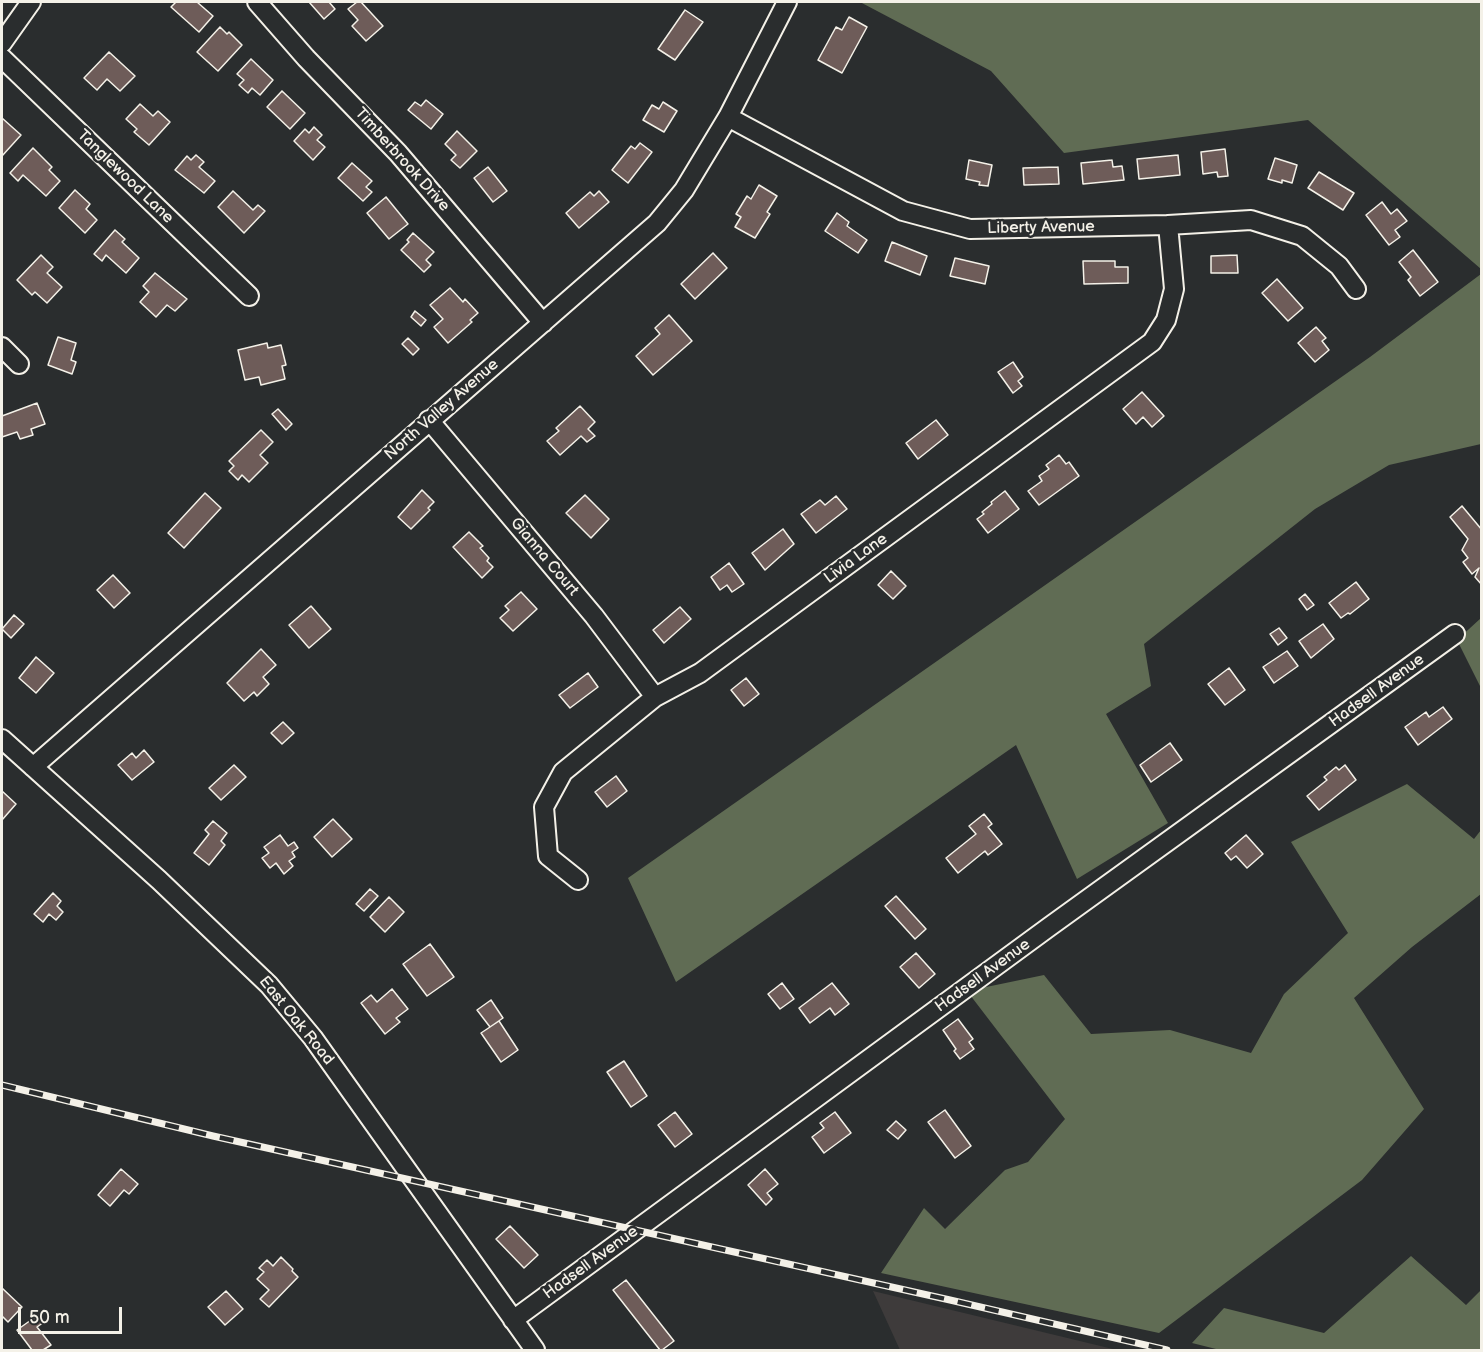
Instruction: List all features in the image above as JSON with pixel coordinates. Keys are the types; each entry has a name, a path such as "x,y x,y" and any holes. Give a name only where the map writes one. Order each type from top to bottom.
{"street":[{"path":"2,43 31,2"},
{"name":"Timberbrook Drive","path":"256,2 306,58 398,153 543,323"},
{"name":"North Valley Avenue","path":"33,767 429,420 640,239 672,206 728,117 786,2"},
{"name":"Tanglewood Lane","path":"2,58 249,296"},
{"name":"Liberty Avenue","path":"728,117 903,211 970,229 1168,225 1251,220 1302,236 1339,266 1356,289"},
{"name":"Livia Lane","path":"578,880 548,856 544,807 562,772 655,697 699,674 1152,342 1166,320 1174,289 1168,225"},
{"path":"2,347 19,364"},
{"name":"Gianna Court","path":"429,420 594,616 655,697"},
{"name":"Hadsell Avenue","path":"513,1320 1455,634"},
{"name":"East Oak Road","path":"2,739 167,888 269,985 313,1038 535,1350"}],"shaded area":[{"path":"873,1291 1117,1350 900,1350"}],"green space":[{"path":"860,2 1481,2 1481,269 1308,120 1064,153 991,71"},
{"path":"1481,274 1481,444 1389,465 1315,509 1144,644 1151,686 1106,714 1168,823 1077,879 1016,745 676,982 628,878 1370,357"},
{"path":"1481,618 1481,688 1457,640"},
{"path":"1407,784 1474,839 1481,830 1481,894 1412,947 1354,998 1424,1109 1362,1180 1159,1333 881,1273 924,1208 945,1229 1005,1170 1028,1162 1065,1119 967,991 1044,975 1091,1034 1170,1030 1251,1053 1284,994 1348,933 1291,842"},
{"path":"1411,1256 1466,1305 1481,1290 1481,1350 1220,1350 1192,1343 1224,1308 1324,1333"}],"building":[{"path":"176,2 197,2 213,16 199,32 171,7"},
{"path":"309,2 329,2 335,9 324,19"},
{"path":"357,2 361,2 383,26 366,41 352,26 358,20 348,9"},
{"path":"685,10 703,22 675,60 658,49"},
{"path":"849,17 867,27 842,73 818,60 836,27 842,30"},
{"path":"220,27 227,34 229,32 242,45 218,71 197,52"},
{"path":"109,52 135,76 120,91 107,79 97,90 84,78"},
{"path":"251,59 273,80 260,95 252,88 248,93 239,85 244,80 237,74"},
{"path":"282,91 305,113 290,129 267,107"},
{"path":"426,100 443,114 431,129 408,110 415,102 421,106"},
{"path":"663,102 677,111 664,132 643,120 652,105 659,109"},
{"path":"140,104 153,116 158,111 170,122 149,145 134,132 137,129 126,119"},
{"path":"2,118 21,135 2,156"},
{"path":"314,127 322,135 317,140 325,147 313,160 294,141 305,129 309,133"},
{"path":"457,131 477,151 460,168 451,160 456,155 445,144"},
{"path":"640,143 652,152 628,183 612,170 631,146 635,149"},
{"path":"33,148 52,167 49,170 60,181 46,196 23,175 18,181 10,173"},
{"path":"1225,149 1228,176 1218,177 1217,172 1203,174 1201,152"},
{"path":"196,155 204,162 199,167 215,181 204,193 175,170 187,156 191,160"},
{"path":"1178,155 1180,175 1139,179 1137,159"},
{"path":"1275,158 1297,165 1292,183 1268,179"},
{"path":"969,160 992,165 988,186 966,179"},
{"path":"1112,160 1113,167 1122,166 1124,180 1083,184 1081,163"},
{"path":"352,163 372,181 366,187 372,192 363,201 338,178"},
{"path":"488,167 507,191 493,202 474,178"},
{"path":"1058,167 1059,184 1024,185 1023,168"},
{"path":"1319,172 1354,193 1343,210 1308,188"},
{"path":"759,185 777,196 767,212 770,214 755,238 735,227 741,217 736,214 747,196 751,199"},
{"path":"75,190 90,204 86,209 97,220 85,233 59,208"},
{"path":"233,191 253,210 258,205 265,211 244,233 218,207"},
{"path":"599,191 609,202 579,228 566,213 590,192 594,196"},
{"path":"386,197 408,224 389,239 367,213"},
{"path":"1382,202 1391,214 1397,209 1407,221 1395,230 1400,237 1389,245 1366,215"},
{"path":"837,213 849,222 847,226 867,240 858,253 825,231"},
{"path":"115,230 125,239 122,242 139,258 126,273 106,255 102,261 94,254"},
{"path":"413,233 434,252 426,260 431,265 424,272 401,250 409,242 407,240"},
{"path":"892,242 927,256 920,275 885,261"},
{"path":"1413,250 1438,282 1420,296 1408,280 1411,277 1399,262"},
{"path":"713,253 727,268 695,299 681,284"},
{"path":"41,255 53,267 47,273 62,287 47,303 35,292 32,295 17,280"},
{"path":"1237,255 1238,273 1211,273 1211,256"},
{"path":"955,258 989,266 985,284 950,276"},
{"path":"1083,261 1115,261 1115,267 1128,267 1128,283 1084,284"},
{"path":"155,273 187,299 175,311 167,305 156,317 140,302 149,292 143,286"},
{"path":"1277,279 1303,308 1288,321 1262,293"},
{"path":"450,288 478,313 470,320 472,322 448,343 434,327 443,319 430,305"},
{"path":"415,311 426,320 421,326 411,317"},
{"path":"669,315 692,341 653,375 636,356 660,334 655,328"},
{"path":"1316,327 1326,338 1322,341 1329,350 1315,362 1298,343"},
{"path":"58,337 76,343 71,360 76,362 72,374 48,365"},
{"path":"408,338 419,349 413,355 402,344"},
{"path":"267,343 268,348 281,345 286,365 282,366 285,379 261,385 259,377 245,380 238,350"},
{"path":"1013,362 1023,377 1018,381 1022,386 1013,393 998,372"},
{"path":"1142,392 1164,416 1152,427 1143,417 1136,424 1123,409"},
{"path":"37,403 45,424 31,429 33,435 20,439 17,432 2,437 2,416"},
{"path":"580,406 595,422 588,429 595,436 587,442 581,436 560,455 547,441 559,431 556,428"},
{"path":"278,409 292,424 286,430 272,414"},
{"path":"936,420 948,435 918,459 906,443"},
{"path":"261,430 273,442 260,455 268,463 249,482 242,475 238,480 229,471 234,466 229,461"},
{"path":"1059,455 1066,464 1069,462 1079,476 1039,505 1028,491 1042,481 1039,476 1049,469 1046,465"},
{"path":"422,490 434,502 428,508 430,510 411,529 398,517"},
{"path":"1005,491 1019,509 988,533 977,519 984,514 982,512 992,504 991,502"},
{"path":"205,493 221,508 184,548 168,533"},
{"path":"585,495 609,519 591,538 566,513"},
{"path":"836,496 847,509 816,533 801,514 820,500 825,505"},
{"path":"1462,506 1482,530 1482,585 1475,577 1479,568 1472,574 1463,562 1468,558 1462,550 1468,539 1450,517"},
{"path":"783,529 794,544 765,570 752,553"},
{"path":"469,532 483,546 480,548 493,567 482,578 453,547"},
{"path":"729,563 744,584 732,592 727,585 720,590 711,577"},
{"path":"891,571 906,586 893,599 878,585"},
{"path":"113,575 130,593 114,608 97,590"},
{"path":"1356,582 1369,599 1341,618 1329,603"},
{"path":"521,592 537,609 513,631 500,618 509,610 505,606"},
{"path":"1305,594 1314,605 1307,610 1299,599"},
{"path":"311,606 331,629 309,648 289,625"},
{"path":"680,607 691,619 664,643 653,630"},
{"path":"14,615 24,624 11,638 2,629"},
{"path":"1323,624 1334,639 1311,658 1299,641"},
{"path":"1279,628 1287,638 1278,645 1270,634"},
{"path":"261,649 276,665 263,677 269,684 257,696 254,692 244,701 227,683"},
{"path":"1287,651 1298,666 1274,683 1263,667"},
{"path":"36,657 54,673 36,693 19,678"},
{"path":"1229,668 1245,690 1225,705 1208,684"},
{"path":"588,673 598,687 570,708 559,695"},
{"path":"746,678 759,694 744,706 731,690"},
{"path":"1443,707 1452,719 1418,745 1405,727 1426,712 1429,717"},
{"path":"283,722 294,733 282,744 271,733"},
{"path":"1170,743 1182,760 1151,782 1140,765"},
{"path":"144,750 154,762 132,780 118,765 132,753 136,758"},
{"path":"234,765 246,777 221,800 209,788"},
{"path":"1345,765 1356,780 1319,810 1307,796 1327,780 1324,777 1336,767 1339,770"},
{"path":"616,776 627,791 607,807 595,792"},
{"path":"2,791 16,804 2,820"},
{"path":"984,814 992,824 988,827 1002,844 988,855 985,851 958,873 946,858 976,834 969,826"},
{"path":"333,819 352,839 332,857 314,837"},
{"path":"213,821 227,833 221,841 225,845 209,865 194,853 209,834 205,830"},
{"path":"280,835 288,846 294,842 298,848 292,852 295,857 289,861 293,866 284,874 276,863 270,868 262,858 269,853 264,847"},
{"path":"1246,835 1263,854 1247,868 1236,856 1231,860 1225,853"},
{"path":"370,889 378,896 364,911 356,904"},
{"path":"53,893 61,901 57,906 63,912 56,920 49,914 43,922 34,914"},
{"path":"896,896 926,929 915,939 885,906"},
{"path":"389,897 404,912 385,932 370,917"},
{"path":"430,944 454,977 427,996 403,964"},
{"path":"916,953 935,974 919,988 900,967"},
{"path":"782,983 794,999 780,1009 768,994"},
{"path":"832,983 849,1004 835,1015 830,1008 810,1023 799,1008"},
{"path":"392,989 408,1009 396,1018 400,1022 385,1034 361,1003 371,995 377,1002"},
{"path":"491,1000 503,1018 490,1027 477,1010"},
{"path":"958,1019 973,1039 969,1042 974,1049 960,1059 943,1030"},
{"path":"499,1021 518,1050 501,1062 481,1033"},
{"path":"624,1061 647,1096 631,1107 607,1072"},
{"path":"945,1110 971,1146 955,1158 928,1122"},
{"path":"675,1112 692,1134 675,1147 658,1125"},
{"path":"835,1112 851,1133 824,1153 812,1137 824,1128 820,1123"},
{"path":"896,1121 906,1130 898,1139 887,1130"},
{"path":"121,1169 138,1184 129,1194 124,1190 110,1206 98,1195"},
{"path":"765,1169 778,1184 767,1193 772,1199 766,1205 748,1185"},
{"path":"510,1226 538,1255 524,1268 496,1239"},
{"path":"281,1257 298,1277 269,1307 260,1299 269,1290 257,1279 264,1272 259,1268 267,1260 273,1266"},
{"path":"626,1280 674,1341 662,1350 613,1290"},
{"path":"2,1288 22,1307 8,1322 2,1316"},
{"path":"226,1291 243,1309 225,1325 208,1307"},
{"path":"38,1315 44,1322 37,1327 51,1345 43,1350 32,1350 17,1330"}],"railway":[{"path":"2,1085 213,1136 1167,1350"}]}
